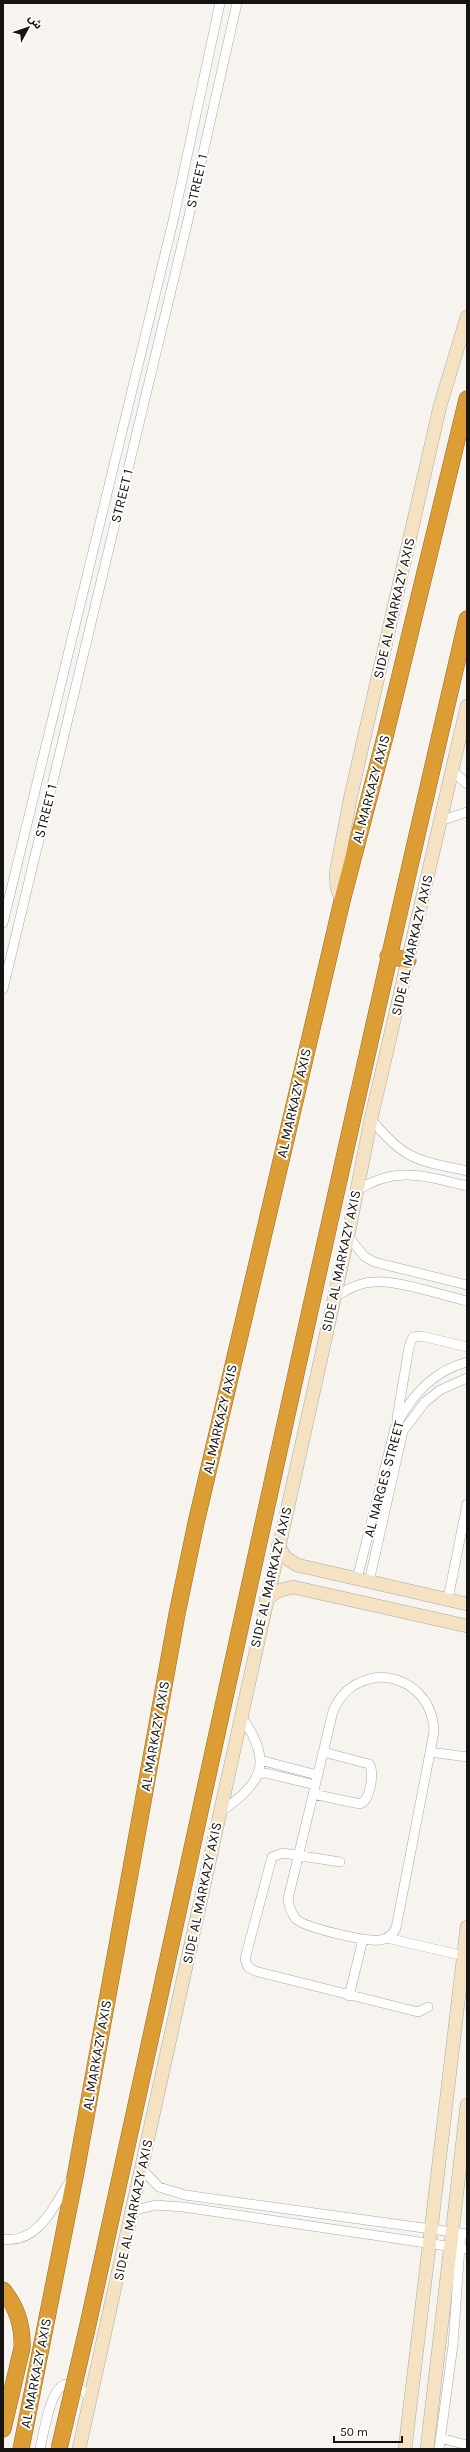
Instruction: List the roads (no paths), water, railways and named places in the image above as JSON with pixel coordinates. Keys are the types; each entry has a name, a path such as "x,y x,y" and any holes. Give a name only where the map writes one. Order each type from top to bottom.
{"highway":[{"name":"AL MARKAZY AXIS","path":"21,2449 76,2172 177,1614 198,1515 342,901 385,736 467,399"},
{"path":"59,2449 87,2329 174,1924 326,1246 388,956 467,619"},
{"path":"388,956 408,960"},
{"path":"3,2290 15,2308 22,2338 22,2348 3,2429"}],"main road":[{"name":"SIDE AL MARKAZY AXIS","path":"342,901 337,888 336,873 351,795 440,406 467,317"},
{"name":"SIDE AL MARKAZY AXIS","path":"79,2449 133,2211 141,2168 266,1600 348,1236 371,1119 451,770 466,711"},
{"path":"278,1546 286,1558 291,1562 363,1581 467,1604"},
{"path":"308,1589 308,1578 315,1569"},
{"path":"266,1600 286,1588 293,1587 308,1589 467,1626"},
{"path":"404,2449 467,1927"},
{"path":"427,2449 459,2248 467,2104"}],"street":[{"name":"STREET 1","path":"3,923 172,224 220,3"},
{"name":"STREET 1","path":"3,988 186,228 237,3"},
{"path":"451,770 467,784"},
{"path":"440,821 467,812"},
{"path":"371,1119 393,1144 415,1159 467,1171"},
{"path":"356,1191 373,1180 411,1174 467,1186"},
{"path":"348,1236 364,1256 374,1262 467,1285"},
{"path":"333,1298 359,1284 379,1282 467,1301"},
{"path":"395,1428 409,1347 413,1338 422,1336 467,1347"},
{"name":"AL NARGES STREET","path":"363,1581 395,1428 402,1413 422,1388 448,1370 467,1362"},
{"name":"AL NARGES STREET","path":"363,1581 403,1432 425,1402 440,1390 467,1378"},
{"path":"448,1600 467,1504"},
{"path":"379,1677 405,1682 424,1699 434,1724 430,1752 394,1932 387,1938 379,1941 363,1939 305,1924 293,1914 288,1899 297,1855 332,1711 341,1696 354,1684 379,1677"},
{"path":"220,1812 248,1791 258,1774 260,1760 257,1740 241,1716"},
{"path":"313,1794 360,1804 367,1798 372,1772 370,1764 323,1752"},
{"path":"430,1752 467,1757"},
{"path":"260,1760 317,1775"},
{"path":"258,1774 271,1774 315,1784"},
{"path":"340,1862 280,1852 271,1859 245,1959 246,1963 255,1971 349,1996 418,2012 428,2007"},
{"path":"387,1938 464,1956"},
{"path":"349,1996 363,1939"},
{"path":"141,2168 159,2186 185,2195 460,2233"},
{"path":"3,2240 21,2239 36,2230 76,2172"},
{"path":"183,2207 185,2195"},
{"path":"133,2211 155,2205 183,2207 459,2248 453,2345 438,2449"},
{"path":"40,2449 53,2395 61,2386 70,2383 81,2386 90,2399"},
{"path":"440,2438 467,2445"}]}
